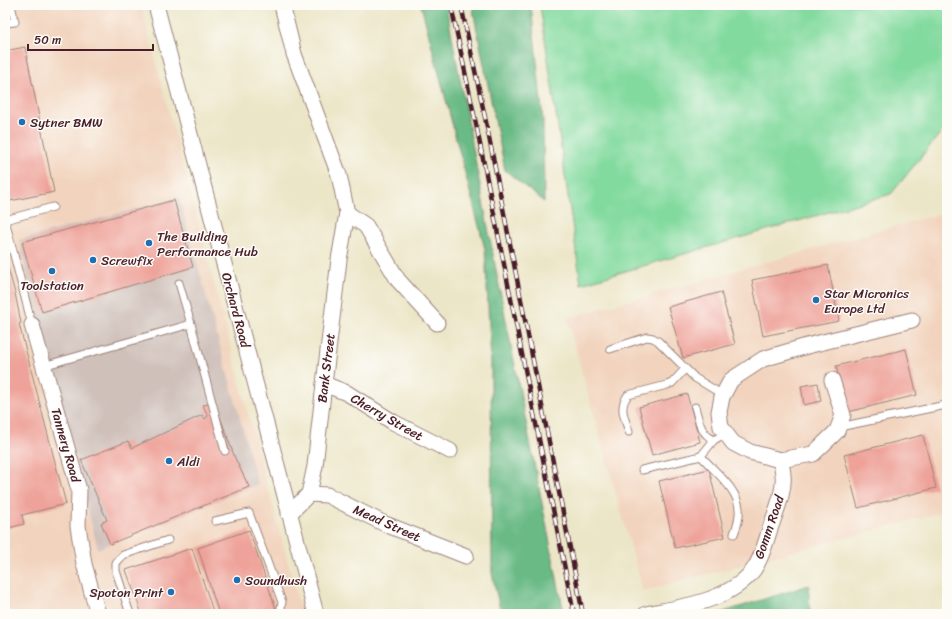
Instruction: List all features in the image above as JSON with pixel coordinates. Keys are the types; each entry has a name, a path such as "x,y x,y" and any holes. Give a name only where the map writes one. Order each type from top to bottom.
{"street":[{"name":"Orchard Road","path":"156,5 316,614"},
{"name":"Bank Street","path":"282,5 294,54 339,175 347,213 339,260 315,466 309,494"},
{"path":"347,213 366,226 398,280 437,323"},
{"path":"832,380 843,415 838,431 813,454 780,460 750,452 720,436 721,427 719,412 723,395 731,380 763,359 807,346 912,320"},
{"name":"Tannery Road","path":"32,325 79,490 78,526 84,564 98,614"},
{"name":"Cherry Street","path":"324,384 347,393 393,422 450,451"},
{"name":"Gomm Road","path":"646,614 690,606 713,598 734,588 754,569 762,554 780,501 783,477 780,460"},
{"path":"289,514 309,494"},
{"name":"Mead Street","path":"309,494 327,495 385,524 466,556"}],"lane":[{"path":"5,23 15,22 11,5"},
{"path":"32,325 5,220 53,207"},
{"path":"179,283 225,451"},
{"path":"43,366 191,324"},
{"path":"610,349 646,338 652,338 666,349 695,378 723,395"},
{"path":"629,432 622,408 624,400 628,395 672,383 685,369"},
{"path":"839,427 946,405"},
{"path":"696,407 699,422 707,437 720,436"},
{"path":"642,470 701,456 720,436"},
{"path":"701,456 727,483 735,497 739,508 738,521 734,534"},
{"path":"215,521 249,513 282,602 280,614"},
{"path":"130,614 116,571 116,564 124,555 168,540"}],"shaded area":[{"path":"5,5 141,5 302,614 5,614"},
{"path":"179,197 258,484 98,549 71,443 39,328 19,240"},
{"path":"943,213 947,228 947,511 643,591 567,318"}],"green space":[{"path":"421,5 446,5 495,265 564,614 501,614 492,573 491,363 485,249"},
{"path":"472,5 531,5 543,120 544,202 505,170"},
{"path":"540,5 947,5 947,125 891,194 581,284"},
{"path":"809,585 810,614 717,614"}],"building":[{"name":"Sytner BMW","path":"25,47 54,192 5,202 5,51"},
{"path":"174,200 193,267 42,312 22,242"},
{"path":"5,257 15,293 21,323 19,324 66,504 22,515 24,524 5,529"},
{"path":"828,265 839,321 763,336 752,280"},
{"path":"721,292 735,344 683,358 668,307"},
{"path":"906,349 917,395 848,412 836,366"},
{"path":"818,383 821,401 804,405 801,386"},
{"path":"687,394 700,442 652,455 639,407"},
{"path":"215,403 235,458 249,487 110,544 101,523 107,520 81,460 128,441 132,448 202,415 205,419 208,416 203,405"},
{"path":"923,435 936,488 858,508 844,455"},
{"path":"709,469 725,537 675,548 659,481"},
{"name":"Soundhush","path":"249,530 277,612 270,614 219,614 198,548"},
{"name":"Spoton Print","path":"192,548 214,614 142,614 126,570"}],"railway":[{"path":"451,5 574,614"},
{"path":"461,5 486,122 583,614"}],"place":[{"name":"Sytner BMW","path":"22,122"},
{"name":"The Building Performance Hub","path":"149,243"},
{"name":"Screwfix","path":"93,260"},
{"name":"Toolstation","path":"52,271"},
{"name":"Star Micronics Europe Ltd","path":"816,300"},
{"name":"Aldi","path":"169,461"},
{"name":"Soundhush","path":"237,580"},
{"name":"Spoton Print","path":"171,592"}]}
